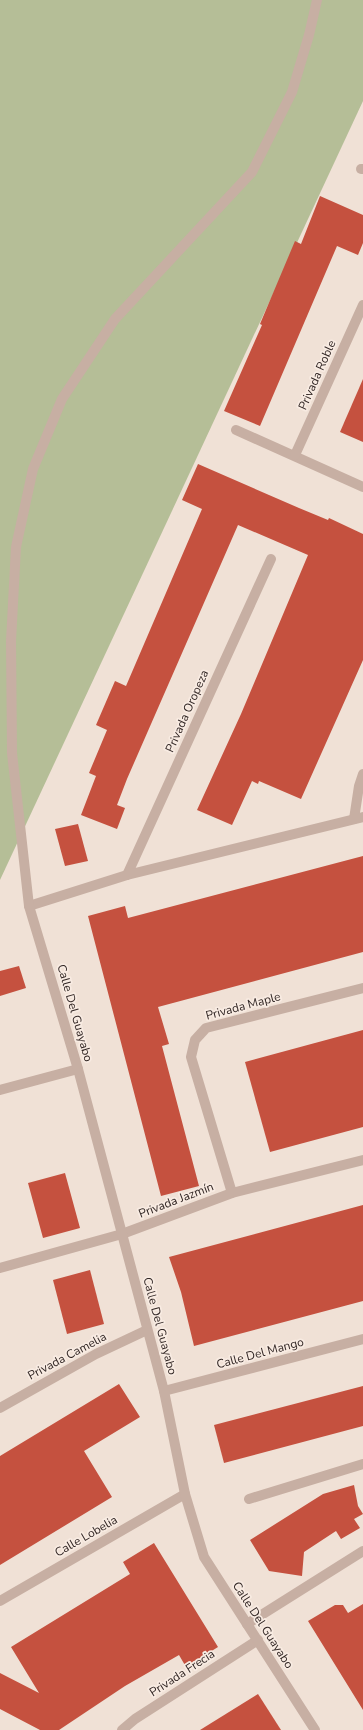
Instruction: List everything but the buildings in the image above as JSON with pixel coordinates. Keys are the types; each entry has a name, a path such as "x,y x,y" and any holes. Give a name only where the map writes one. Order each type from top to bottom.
{"street":[{"name":"Calle Del Guayabo","path":"314,1730 204,1557 185,1494 164,1392 78,1069 29,906 12,753 11,640 16,547 32,469 62,398 115,319 252,172 292,92 309,35 317,0"},
{"name":"Privada Roble","path":"295,455 363,304"},
{"path":"236,430 295,455 363,487"},
{"name":"Privada Oropeza","path":"127,874 271,559"},
{"path":"29,906 127,874 359,818 359,786 363,774"},
{"name":"Privada Maple","path":"232,1193 191,1057 195,1040 206,1028 363,988"},
{"path":"0,1090 78,1069"},
{"name":"Privada Jazmín","path":"0,1268 122,1234 232,1193 363,1160"},
{"name":"Privada Camelia","path":"0,1408 96,1354 147,1330"},
{"name":"Calle Del Mango","path":"164,1392 363,1339"},
{"path":"249,1499 363,1464"},
{"name":"Calle Lobelia","path":"0,1601 185,1494"},
{"path":"247,1624 363,1551"},
{"name":"Privada Frecia","path":"122,1730 135,1719 258,1640"}],"green space":[{"path":"0,0 363,0 363,101 0,880"}]}
